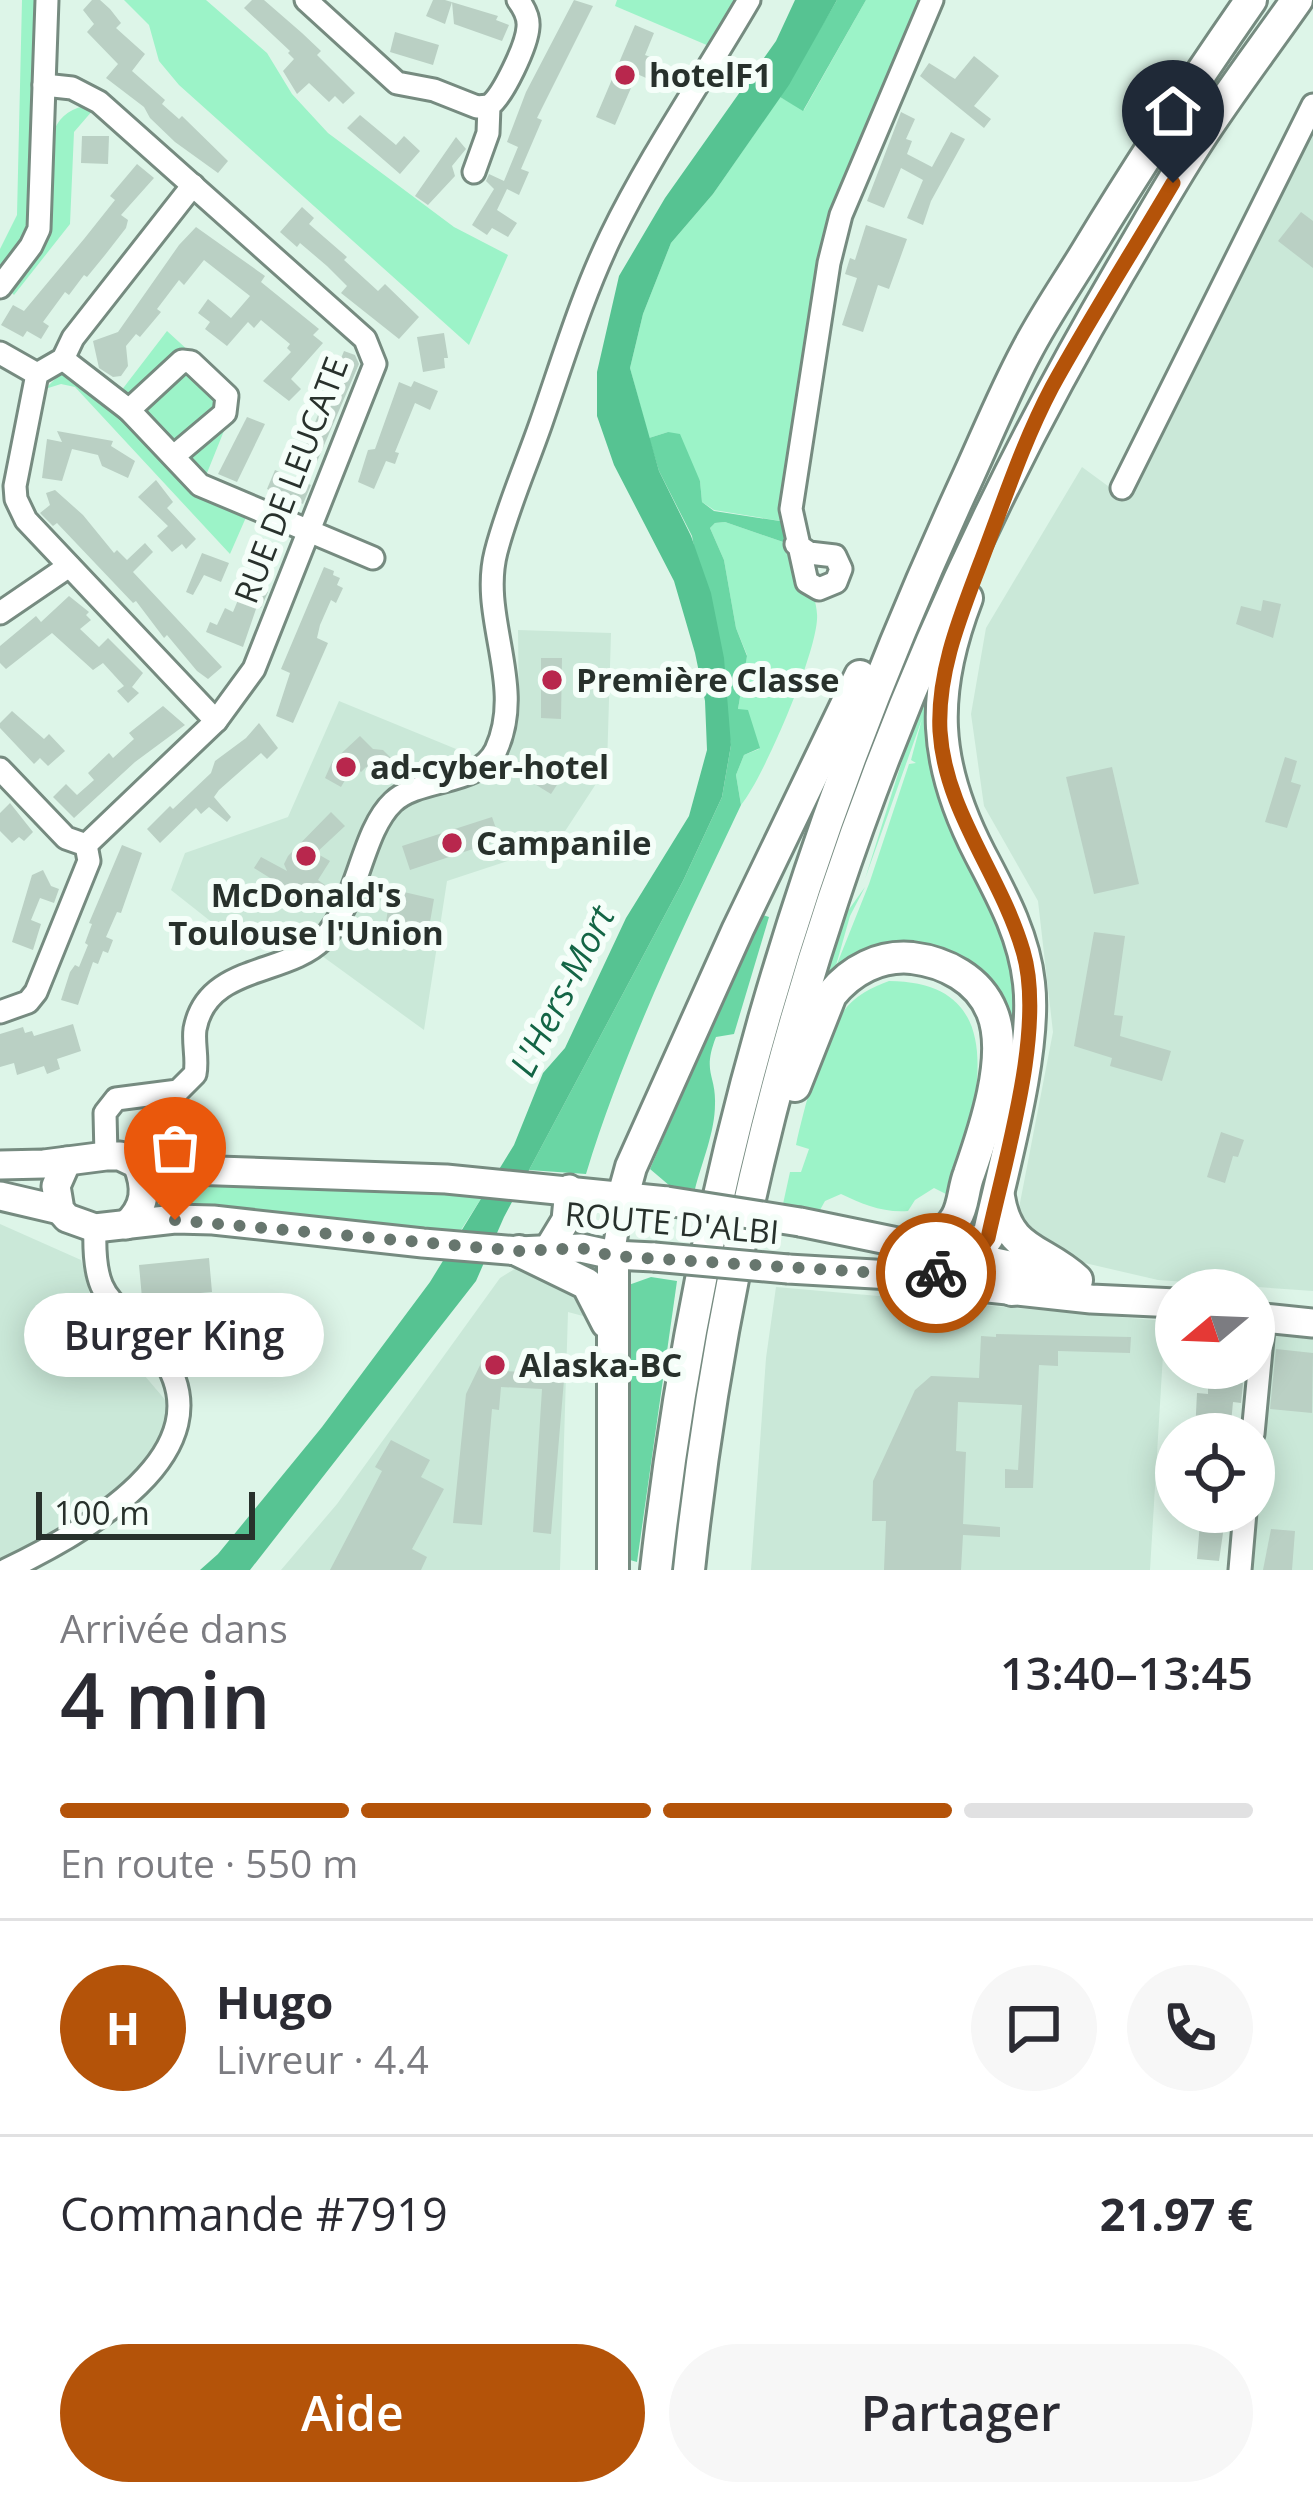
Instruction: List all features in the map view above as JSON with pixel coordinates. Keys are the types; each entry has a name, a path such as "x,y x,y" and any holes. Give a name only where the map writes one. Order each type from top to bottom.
{"highway":[{"path":"656,1570 707,1238 752,1057 812,856 918,586 1027,349 1163,127 1251,0"},
{"path":"689,1570 717,1362 781,1063 842,868 931,637 1052,387 1197,142 1297,0"},
{"path":"926,1276 957,1270 975,1258 988,1238 1030,1015 1030,987 1016,929 953,795 940,734 940,702 959,618 1022,450"},
{"path":"623,1196 631,1166 728,950 882,630 918,586"},
{"path":"717,1362 739,1315 801,1064 831,994 878,961 900,957 950,968 983,995 998,1038 979,1152 956,1219 934,1239 919,1244"},
{"path":"979,1152 981,1178 970,1234 975,1258 989,1282 1012,1290"},
{"path":"998,1190 1010,1231 1077,1280"},
{"path":"534,1249 587,1284 611,1332"},
{"path":"613,1256 613,1570"}],"main road":[{"path":"0,1165 120,1156 137,1165 144,1185 136,1217 126,1225 94,1228 80,1225 59,1210 0,1196"},
{"path":"59,1210 56,1186 67,1161"},
{"name":"ROUTE D'ALBI","path":"137,1165 454,1180 667,1201 919,1244 1155,1300"},
{"path":"534,1249 559,1237 566,1220 560,1189"},
{"name":"ROUTE D'ALBI","path":"126,1225 213,1220 423,1243 598,1249 613,1256 926,1276 950,1284 1091,1299 1139,1298"},
{"path":"1275,1311 1313,1307"},
{"path":"1275,1316 1313,1323"}],"street":[{"path":"0,286 39,229 47,0"},
{"path":"306,0 397,83 434,90 477,107 489,106 499,98 528,31 518,0"},
{"path":"106,1156 105,1113 116,1099 178,1091 195,1074 195,1030 214,994 240,976 272,967 322,942 346,904 385,812 396,798 481,767 495,753 507,688 493,609 496,553 568,338 612,234 749,0"},
{"path":"794,533 791,492 841,215 932,0"},
{"name":"RUE DE LEUCATE","path":"44,85 90,96 365,339 374,355 374,371 254,669 216,721 86,844"},
{"path":"1122,488 1313,105"},
{"path":"474,172 488,134 489,106"},
{"path":"193,185 73,338 63,358 37,374 17,470 16,499 26,520 216,721"},
{"path":"0,353 37,374"},
{"path":"63,358 129,410 200,485 373,557"},
{"path":"129,410 176,364 187,360 227,396 224,413 174,456"},
{"path":"0,613 69,566"},
{"path":"0,769 66,838 86,844 89,861 36,992 28,1002 0,1012"},
{"path":"613,1256 623,1196"},
{"path":"6,1570 38,1555 132,1492 170,1450 178,1428 181,1406 172,1372 98,1283 94,1228"},
{"path":"1240,1570 1243,1533"}],"shaded area":[{"path":"22,0 38,0 29,232 0,272 0,249 17,215"},
{"path":"124,0 206,0 267,53 292,94 328,133 454,227 508,255 469,345 179,85 159,61 149,25"},
{"path":"617,0 738,0 709,46 615,6"},
{"path":"795,0 837,0 789,85 713,194 671,243 643,314 630,368 659,471 691,536 711,593 724,658 731,745 722,797 683,881 504,1217 476,1281 250,1570 200,1570 322,1427 430,1282 514,1145 543,1073 565,1048 626,918 689,816 707,750 705,701 674,581 614,465 597,416 597,372 619,276 665,198 776,41"},
{"path":"837,0 866,0 803,111 780,97"},
{"path":"866,0 928,0 861,149 786,522 714,510 702,502 700,481 668,432 649,438 630,368 643,314 671,243 713,194 780,97 804,110"},
{"path":"84,106 93,110 74,132 70,224 14,295 9,290 44,248 48,233 52,135 64,116"},
{"path":"1313,124 1313,1291 1275,1288 1275,1269 1155,1269 1155,1279 1046,1254 1013,1239 1053,1032 1038,901 984,806 971,714 986,628 1082,467 1127,500"},
{"path":"167,331 238,396 205,478 254,499 230,554 75,387 61,384 45,389 77,357 121,391"},
{"path":"680,434 700,481 702,502 714,511 786,522 789,544 725,522 710,528 724,560 736,628 747,656 738,709 748,710 760,748 744,755 736,775 741,805 637,1033 586,1174 529,1170 683,881 722,797 731,745 692,536 659,471 649,438"},
{"path":"725,522 789,544 817,614 809,654 788,712 741,805 736,775 744,755 759,749 738,709 747,655 736,628 724,560 710,528"},
{"path":"518,630 611,633 607,767 556,845 447,881 424,1030 278,924 247,950 171,890 185,853 288,817 339,701 500,767 519,713"},
{"path":"929,691 1020,976 1014,1046 1010,1025 944,953 821,988 845,915 865,887 850,916 835,969 869,884 909,764 916,763 911,760 922,719 865,879"},
{"path":"760,914 769,917 734,1034 716,1037 712,1049 714,1115 695,1189 670,1186 650,1169"},
{"path":"889,981 930,987 956,1003 971,1026 977,1055 976,1088 956,1188 950,1196 934,1188 915,1200 908,1211 881,1209 841,1194 825,1201 820,1210 783,1204 790,1172 801,1172 809,1149 796,1145 828,1041 852,1001"},
{"path":"153,1176 484,1194 461,1230 427,1228 426,1232 191,1205 152,1207"},
{"path":"0,1224 81,1260 95,1314 92,1341 144,1375 190,1429 161,1478 29,1570 0,1570"},
{"path":"531,1259 586,1303 583,1316 568,1312 560,1570 281,1570 337,1504 500,1278"},
{"path":"651,1277 677,1281 637,1562 623,1558 623,1287"},
{"path":"776,1287 1155,1320 1155,1389 1161,1389 1159,1413 1155,1413 1150,1570 751,1570 766,1358"},
{"path":"1275,1335 1313,1337 1313,1570 1249,1570 1253,1533 1275,1533 1275,1413 1264,1413 1267,1389 1275,1389"}],"building":[{"path":"92,0 110,9 121,23 116,28 145,54 132,71 228,161 218,173 175,142 144,107 106,78 118,64 87,32 94,24 83,10"},
{"path":"252,0 264,0 302,33 355,93 343,104 335,96 329,102 309,83 297,94 283,71 294,59 244,8"},
{"path":"433,0 452,2 445,24 426,16"},
{"path":"574,0 593,6 537,118 542,120 521,169 529,172 519,195 507,189 497,210 517,223 508,237 492,228 487,235 472,225 494,189 486,181 489,174 504,181 518,147 507,142 526,92"},
{"path":"452,2 498,16 496,20 509,25 502,41 454,24"},
{"name":"hotelF1","path":"635,25 654,33 645,55 661,61 653,81 637,74 615,125 596,117"},
{"path":"395,32 439,45 433,65 390,52"},
{"path":"974,56 999,76 974,106 991,119 984,128 920,76 929,63 955,79"},
{"path":"901,112 915,119 906,139 912,141 907,154 932,167 951,132 965,139 923,225 907,218 923,180 901,168 884,208 867,201"},
{"path":"360,115 396,145 404,136 420,151 400,174 347,128"},
{"path":"82,136 109,136 108,164 81,163"},
{"path":"456,137 466,149 452,166 455,176 428,205 415,196"},
{"path":"137,164 154,178 121,215 128,220 126,228 43,322 49,326 41,339 27,331 23,337 1,325 13,305 24,311 115,200 110,196"},
{"path":"302,207 314,218 309,224 347,257 344,260 378,291 385,284 419,317 399,339 341,293 347,286 327,266 280,232"},
{"path":"1301,212 1313,221 1313,268 1278,241"},
{"path":"866,225 907,239 889,289 878,285 863,332 842,325 857,278 845,274 850,258 855,260"},
{"path":"196,227 265,276 261,282 319,329 313,335 323,343 291,379 301,389 289,401 263,381 291,352 290,344 261,320 254,328 248,322 227,346 205,329 210,322 198,313 208,299 231,318 250,296 204,260 184,285 179,280 157,309 161,312 126,346 128,366 121,376 113,377 99,368 93,341 118,332"},
{"path":"444,333 445,368 423,372 417,337"},
{"path":"344,351 355,355 359,364 316,464 301,457"},
{"path":"414,381 438,391 430,410 415,403 395,452 399,453 395,464 386,461 374,489 358,482 399,382 411,387"},
{"path":"247,417 265,424 237,482 218,474"},
{"path":"57,431 113,441 111,446 135,461 128,478 102,466 98,455 72,449 62,481 42,478 47,439 62,442"},
{"path":"275,470 311,485 303,504 267,489"},
{"path":"156,480 173,502 167,508 196,539 186,549 182,544 172,552 157,536 168,526 138,497"},
{"path":"55,490 114,553 117,550 127,560 145,543 153,552 133,572 222,667 208,679 197,671 136,601 57,523 53,526 40,513 50,505 46,493"},
{"path":"202,553 229,563 221,582 204,575 193,595 186,592"},
{"path":"324,567 334,571 340,578 337,585 343,588 336,603 331,600 320,625 317,638 328,643 293,723 276,716 290,673 281,669"},
{"path":"250,571 269,578 264,590 268,592 261,608 257,606 243,647 206,632 210,622 217,625 225,608 233,612"},
{"path":"69,596 89,612 86,615 91,620 80,629 99,647 108,638 143,673 132,687 139,693 128,703 117,691 124,686 103,663 93,670 52,633 6,669 0,663 0,646 36,616 41,622"},
{"path":"1263,600 1281,604 1273,638 1236,624 1241,606 1261,611"},
{"name":"Première Classe","path":"541,658 562,658 561,719 541,718"},
{"path":"163,706 185,725 135,762 74,818 53,797 66,784 77,795 94,780 88,773 109,753 113,758 134,739 129,733"},
{"path":"12,711 44,739 49,734 65,751 48,766 40,758 34,764 0,728"},
{"path":"259,723 278,748 267,759 261,753 214,797 231,817 227,822 209,807 201,814 196,808 160,843 147,829"},
{"path":"360,736 373,749 383,750 393,760 391,764 375,776 366,767 361,772 354,765 341,787 325,778 332,762"},
{"name":"Première Classe","path":"536,757 564,774 551,794 523,777"},
{"path":"1285,757 1297,761 1291,782 1301,785 1287,828 1265,822"},
{"path":"1112,767 1139,884 1094,894 1066,777"},
{"path":"10,803 33,832 24,841 19,837 12,843 0,831 0,813"},
{"name":"McDonald's Toulouse l'Union","path":"331,812 345,826 316,853 330,861 318,880 325,885 319,895 308,890 299,896 254,868 261,857 287,871 288,856"},
{"name":"Campanile","path":"492,817 500,840 410,870 402,846"},
{"path":"122,845 142,853 121,913 117,912 106,937 113,940 108,953 103,951 98,964 93,962 78,1005 61,1000 70,972 75,965 79,967 88,945 89,923"},
{"path":"43,870 51,886 59,889 54,903 40,898 31,920 41,924 33,950 12,942 32,875"},
{"name":"Campanile","path":"391,889 434,899 430,922 423,921 421,934 385,929"},
{"path":"1094,932 1125,936 1114,1015 1123,1016 1120,1036 1171,1051 1162,1081 1110,1066 1112,1058 1074,1046"},
{"path":"73,1024 81,1051 57,1059 60,1069 47,1074 44,1066 17,1075 14,1063 0,1067 0,1034 23,1027 34,1036"},
{"path":"1221,1132 1244,1140 1225,1183 1207,1177"},
{"path":"209,1258 212,1292 142,1298 139,1265"},
{"path":"981,1336 1131,1337 1130,1353 1058,1351 1058,1366 1039,1365 1033,1488 1005,1488 1005,1469 1018,1470 1022,1405 958,1402 956,1451 966,1452 963,1524 1000,1527 1000,1537 963,1535 961,1570 884,1570 886,1521 872,1521 873,1481 915,1390 931,1376 979,1378"},
{"path":"1276,1349 1313,1353 1312,1413 1270,1409"},
{"path":"483,1359 506,1361 504,1371 552,1373 553,1367 565,1368 551,1534 533,1532 542,1389 501,1387 499,1410 492,1409 482,1525 453,1523 466,1394"},
{"path":"1208,1389 1242,1389 1241,1403 1233,1402 1232,1413 1196,1413 1197,1393 1208,1394"},
{"path":"391,1440 430,1460 421,1477 444,1489 412,1549 427,1557 421,1570 330,1570 382,1471 375,1467"},
{"path":"1295,1531 1292,1570 1263,1570 1270,1533"},
{"path":"1199,1533 1223,1533 1219,1561 1197,1559"}],"way so far":[{"path":"175,1220 519,1251 581,1248 613,1256 872,1275 936,1273"}],"place":[{"name":"hotelF1","path":"625,75"},
{"name":"Première Classe","path":"552,680"},
{"name":"ad-cyber-hotel","path":"346,767"},
{"name":"Campanile","path":"452,843"},
{"name":"McDonald's Toulouse l'Union","path":"306,856"},
{"name":"Burger King","path":"175,1220"},
{"name":"Alaska-BC","path":"495,1365"}],"route":[{"path":"936,1273 967,1266 988,1238 1030,1015 1030,987 1016,929 966,826 945,766 940,702 948,661 959,618 1022,450 1052,387 1173,183"}],"water label":[{"name":"L'Hers-Mort","path":"562,991"}]}
